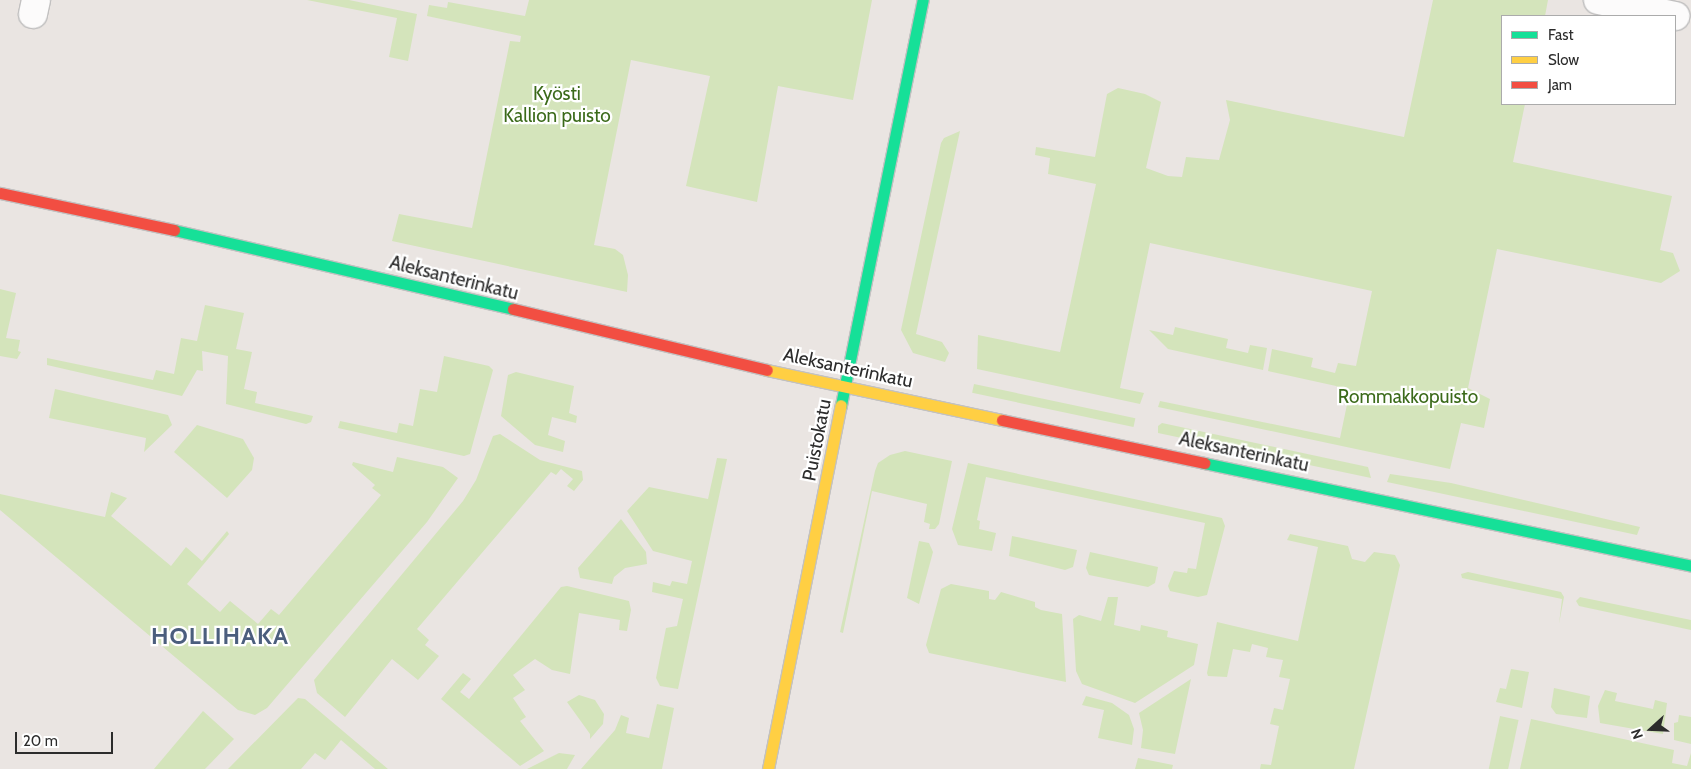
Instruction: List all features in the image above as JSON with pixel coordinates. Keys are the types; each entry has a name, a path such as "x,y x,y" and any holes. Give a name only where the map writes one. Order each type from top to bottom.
{"main road":[{"name":"Puistokatu","path":"768,769 923,0"},
{"name":"Aleksanterinkatu","path":"0,193 274,252 512,311 845,385 1691,566"}],"street":[{"path":"1598,0 1670,15"},
{"path":"1676,16 1691,20"}],"green space":[{"path":"307,0 349,0 417,14 408,61 389,57 397,18"},
{"name":"Kyösti Kallion puisto","path":"529,0 872,0 853,100 778,86 757,202 686,186 710,76 631,60 594,245 615,249 623,255 628,275 627,292 392,241 399,214 472,228 510,41 520,42 521,36 427,16 429,5 447,8 448,2 525,16"},
{"name":"Rommakkopuisto","path":"1433,0 1548,0 1545,15 1501,15 1501,105 1525,105 1513,162 1672,196 1660,250 1673,253 1680,271 1661,283 1497,249 1468,388 1490,399 1484,428 1461,423 1450,469 1158,407 1160,401 1340,438 1349,395 1336,386 1268,371 1272,349 1313,358 1311,367 1335,373 1338,363 1356,366 1372,291 1150,243 1120,388 1144,393 1140,404 977,369 978,335 1060,352 1096,184 1048,174 1050,158 1035,155 1036,147 1095,157 1107,94 1118,88 1145,94 1161,102 1146,168 1168,176 1182,177 1186,157 1219,160 1230,120 1226,100 1404,137"},
{"path":"960,131 916,334 942,342 949,353 945,362 913,353 901,330 941,143 944,138"},
{"path":"0,289 16,293 6,338 20,340 18,351 21,352 17,359 0,356"},
{"path":"205,305 244,313 236,349 252,352 244,389 257,392 255,403 313,416 311,422 306,424 226,404 228,356 202,351 203,371 197,370 182,396 47,365 47,358 153,380 156,370 174,374 181,338 197,341"},
{"path":"1175,327 1228,339 1226,348 1248,353 1250,345 1267,348 1263,370 1168,349 1149,330 1173,335"},
{"path":"444,356 489,366 493,370 470,454 464,456 338,428 340,421 397,433 399,423 413,426 420,389 437,392"},
{"path":"516,372 574,386 569,413 577,416 576,423 552,417 548,435 565,441 563,452 535,445 501,416 508,375"},
{"path":"974,384 1135,418 1134,427 972,393"},
{"path":"55,389 168,415 172,425 144,452 146,438 49,418"},
{"path":"1162,423 1368,467 1371,478 1158,433 1158,426"},
{"path":"197,425 243,439 254,458 252,470 227,498 174,452"},
{"path":"500,434 540,460 582,471 583,480 574,491 567,486 573,479 561,469 556,475 551,472 417,629 429,640 425,645 439,656 418,680 392,659 345,717 317,693 314,680 463,501 476,480 493,436"},
{"path":"905,451 952,461 939,524 935,529 929,529 930,524 924,522 927,504 872,491 843,633 840,632 875,471 878,463 890,455"},
{"path":"397,457 443,467 458,478 427,522 267,708 255,715 238,710 0,510 0,494 105,517 111,492 127,498 111,516 171,566 186,547 202,561 227,531 229,534 187,584 220,612 230,601 258,624 271,609 279,615 381,495 372,488 375,485 352,465 353,462 393,472"},
{"path":"717,458 727,459 678,689 660,686 656,678 666,628 677,626 683,599 652,592 653,582 670,586 672,581 687,584 692,561 653,551 627,511 649,487 708,499"},
{"path":"968,463 1222,518 1225,526 1207,595 1198,597 1170,591 1168,586 1174,571 1187,573 1188,568 1196,569 1205,523 986,477 977,520 980,521 979,529 996,533 992,551 958,545 952,529"},
{"path":"1390,474 1451,483 1640,527 1637,535 1387,482"},
{"path":"621,519 646,552 647,564 625,568 614,577 612,584 580,578 578,568"},
{"path":"1290,534 1348,546 1352,559 1365,562 1374,552 1395,555 1400,565 1354,769 1260,769 1261,764 1271,765 1279,726 1270,724 1274,708 1283,710 1290,679 1279,677 1283,660 1266,657 1268,648 1252,644 1250,652 1233,649 1227,677 1208,676 1207,673 1217,622 1298,641 1318,547 1287,540"},
{"path":"1012,536 1077,550 1073,567 1065,570 1009,556"},
{"path":"919,541 929,543 933,552 919,604 907,598"},
{"path":"1090,552 1158,567 1155,583 1148,587 1089,575 1086,568"},
{"path":"1468,572 1561,592 1564,597 1559,624 1562,599 1462,578 1461,574"},
{"path":"951,584 989,591 989,599 995,600 1001,592 1035,602 1035,607 1041,610 1062,614 1066,682 929,653 926,645 941,589"},
{"path":"567,586 629,601 631,610 627,631 619,630 620,620 579,613 570,674 552,670 535,659 513,675 525,690 513,698 526,717 520,721 544,751 520,766 441,699 463,673 471,679 460,692 469,699 561,587"},
{"path":"1108,597 1118,597 1114,625 1140,631 1141,625 1168,631 1167,637 1198,644 1194,665 1135,703 1082,684 1076,671 1073,619 1079,615 1101,621"},
{"path":"1580,597 1691,620 1691,630 1579,606 1576,601"},
{"path":"1511,669 1529,672 1522,708 1496,702 1500,688 1506,689"},
{"path":"1191,679 1175,754 1141,748 1143,730 1139,713"},
{"path":"1554,688 1590,696 1587,718 1556,714 1551,707"},
{"path":"1605,690 1617,693 1615,701 1653,709 1655,700 1667,703 1663,734 1600,723 1598,706"},
{"path":"579,695 595,700 604,714 603,724 590,739 590,734 567,702"},
{"path":"1086,696 1112,703 1129,715 1134,729 1132,745 1098,738 1104,710 1082,705"},
{"path":"298,698 305,699 388,769 375,769 341,740 325,760 315,753 301,769 228,769"},
{"path":"657,704 674,708 662,769 581,769 615,730 621,715 629,718 626,733 649,738"},
{"path":"203,711 234,739 205,769 154,769"},
{"path":"1679,715 1691,717 1691,744 1674,740 1674,723 1678,722"},
{"path":"1500,716 1519,720 1508,769 1489,769"},
{"path":"1531,719 1674,750 1672,763 1687,766 1691,753 1691,769 1520,769"},
{"path":"559,753 575,755 567,769 527,769"},
{"path":"1138,758 1173,765 1172,769 1135,769"}],"traffic: fast":[{"path":"841,405 923,0"},
{"path":"174,230 513,309"},
{"path":"1204,463 1691,566"}],"traffic: slow":[{"path":"767,370 1002,420"},
{"path":"768,769 841,405"}],"traffic: jam":[{"path":"0,193 174,230"},
{"path":"513,309 767,370"},
{"path":"1002,420 1204,463"}],"district":[{"name":"HOLLIHAKA","path":"220,636"}]}
